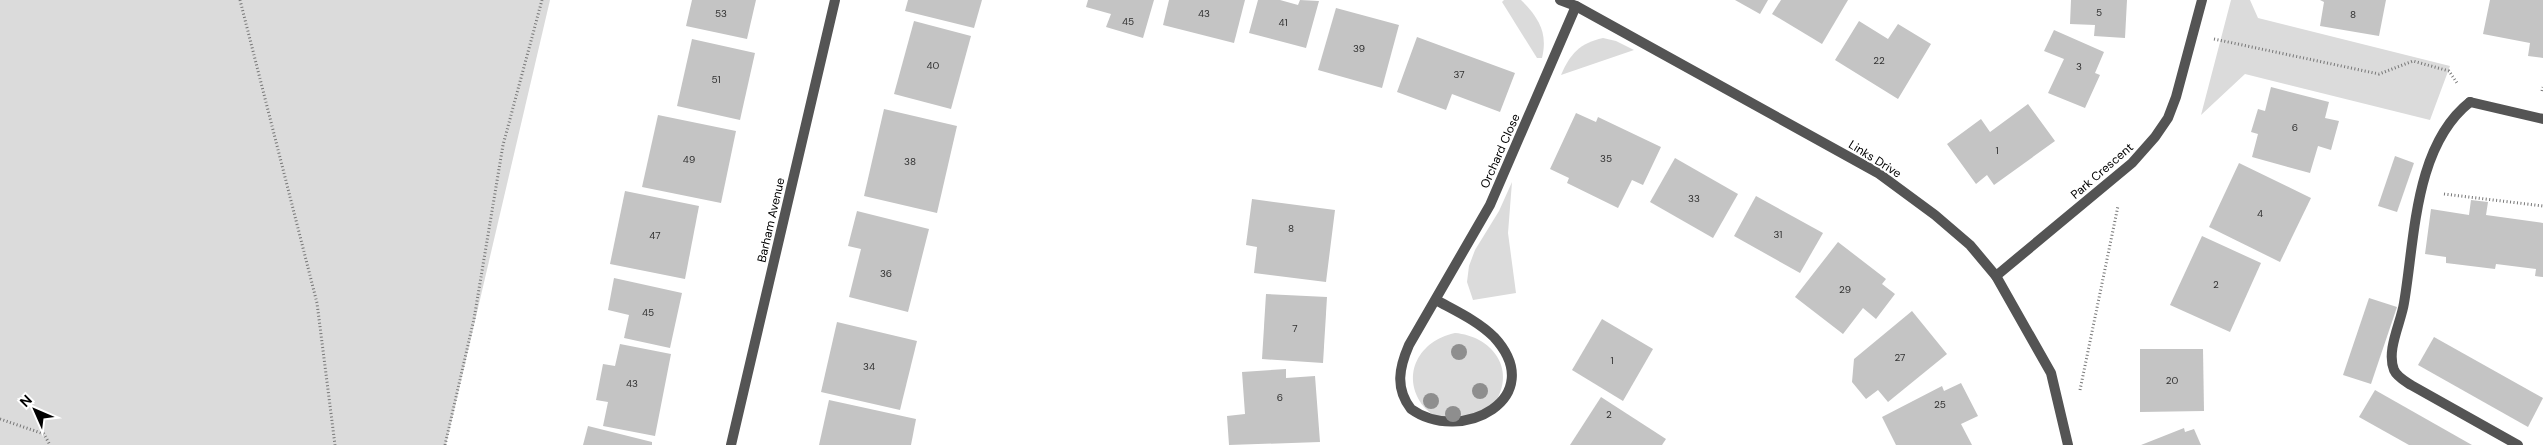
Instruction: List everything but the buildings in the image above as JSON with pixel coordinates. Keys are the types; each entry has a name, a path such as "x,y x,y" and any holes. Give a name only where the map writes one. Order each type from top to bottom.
{"street":[{"name":"Barham Avenue","path":"731,445 834,0"},
{"name":"Links Drive","path":"1560,0 1576,6 1878,173 1935,215 1970,245 1996,276 2051,373 2068,445"},
{"name":"Park Crescent","path":"1996,276 2132,163 2155,137 2168,118 2176,97 2202,0"},
{"name":"Orchard Close","path":"1442,431 1419,419 1405,401 1399,384 1400,367 1409,345 1490,205 1576,6"},
{"path":"2518,445 2400,378 2394,370 2392,355 2404,304 2412,234 2421,192 2445,129 2455,113 2470,102 2543,118"},
{"path":"1436,300 1482,326 1495,338 1507,356 1513,378 1510,397 1492,421"}],"path":[{"path":"240,0 317,303 335,445"},
{"path":"445,445 474,319 503,145 542,0"},
{"path":"2192,35 2379,74 2413,61 2449,72 2470,102"},
{"path":"2542,91 2543,87"},
{"path":"2421,192 2543,206"},
{"path":"2080,391 2118,205"},
{"path":"0,419 44,434 50,445"}],"shaded area":[{"path":"0,0 550,0 446,445 0,445"},
{"path":"1504,0 1521,0 1533,13 1543,33 1544,49 1542,58 1537,58 1502,2"},
{"path":"2231,0 2250,0 2258,18 2450,66 2430,120 2245,74 2201,115"},
{"path":"1603,38 1616,41 1634,50 1561,75 1568,61 1577,50 1588,43"},
{"path":"1512,182 1508,233 1516,293 1473,300 1467,282 1469,266 1475,250 1499,211"},
{"path":"1455,333 1468,335 1480,340 1497,356 1502,366 1501,390 1495,403 1486,412 1452,419 1440,419 1424,407 1417,395 1413,383 1414,371 1423,351 1432,343"}]}
